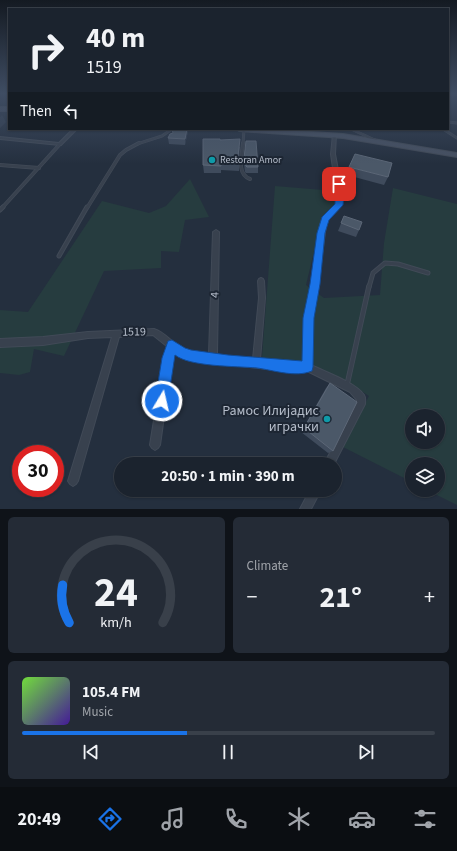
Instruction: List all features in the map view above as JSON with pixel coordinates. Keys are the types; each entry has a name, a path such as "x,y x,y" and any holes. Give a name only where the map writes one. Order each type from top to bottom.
{"main road":[{"path":"269,130 334,135 457,155"}],"street":[{"path":"0,138 60,144 74,130"},
{"path":"333,457 361,404 358,394 346,386 307,367 308,318 315,284 323,225 325,219 339,205 340,196 333,154 334,135"},
{"name":"4","path":"213,358 216,232"},
{"path":"256,362 262,298 261,281"},
{"name":"1519","path":"0,343 43,341 88,334 154,332 162,336 185,354 228,361 256,362 286,367 307,367"},
{"path":"73,482 117,333"},
{"path":"155,445 168,358 172,345"},
{"path":"305,509 312,497"}],"lane":[{"path":"59,256 81,217 120,155 126,149 136,144 165,135 171,130"},
{"path":"244,130 241,170 250,179"},
{"path":"353,130 380,142"},
{"path":"445,130 457,138"},
{"path":"165,135 172,137"},
{"path":"0,210 60,144"},
{"path":"0,165 39,168"},
{"path":"346,386 373,273 385,263 398,264 428,273"}],"green space":[{"path":"190,179 209,217 185,220 179,252 161,251 161,268 104,271 64,356 34,349 30,372 19,375 0,373 0,310 28,312 102,201 149,213 166,206"},
{"path":"275,186 335,191 335,205 319,231 306,285 324,298 380,295 384,243 393,188 457,204 457,505 441,497 445,497 445,457 405,457 405,478 343,447 369,396 348,382 262,357"}],"building":[{"path":"172,130 187,130 185,139 168,138 170,134 173,133"},
{"path":"203,139 240,139 238,156 239,163 221,162 221,166 203,165"},
{"path":"246,141 256,141 258,167 246,166 244,158"},
{"path":"355,154 392,163 388,177 349,167"},
{"path":"344,216 362,222 359,230 341,223"},
{"name":"Рамос Илијадис играчки","path":"330,383 357,402 333,451 304,428"}],"place":[{"name":"Restoran Amor","path":"212,160"},
{"name":"Рамос Илијадис играчки","path":"327,419"}],"route":[{"path":"162,401 168,358 172,345 182,353 191,355 228,361 256,362 286,367 307,367 308,318 315,284 321,233 325,219 339,205 339,184"}]}
